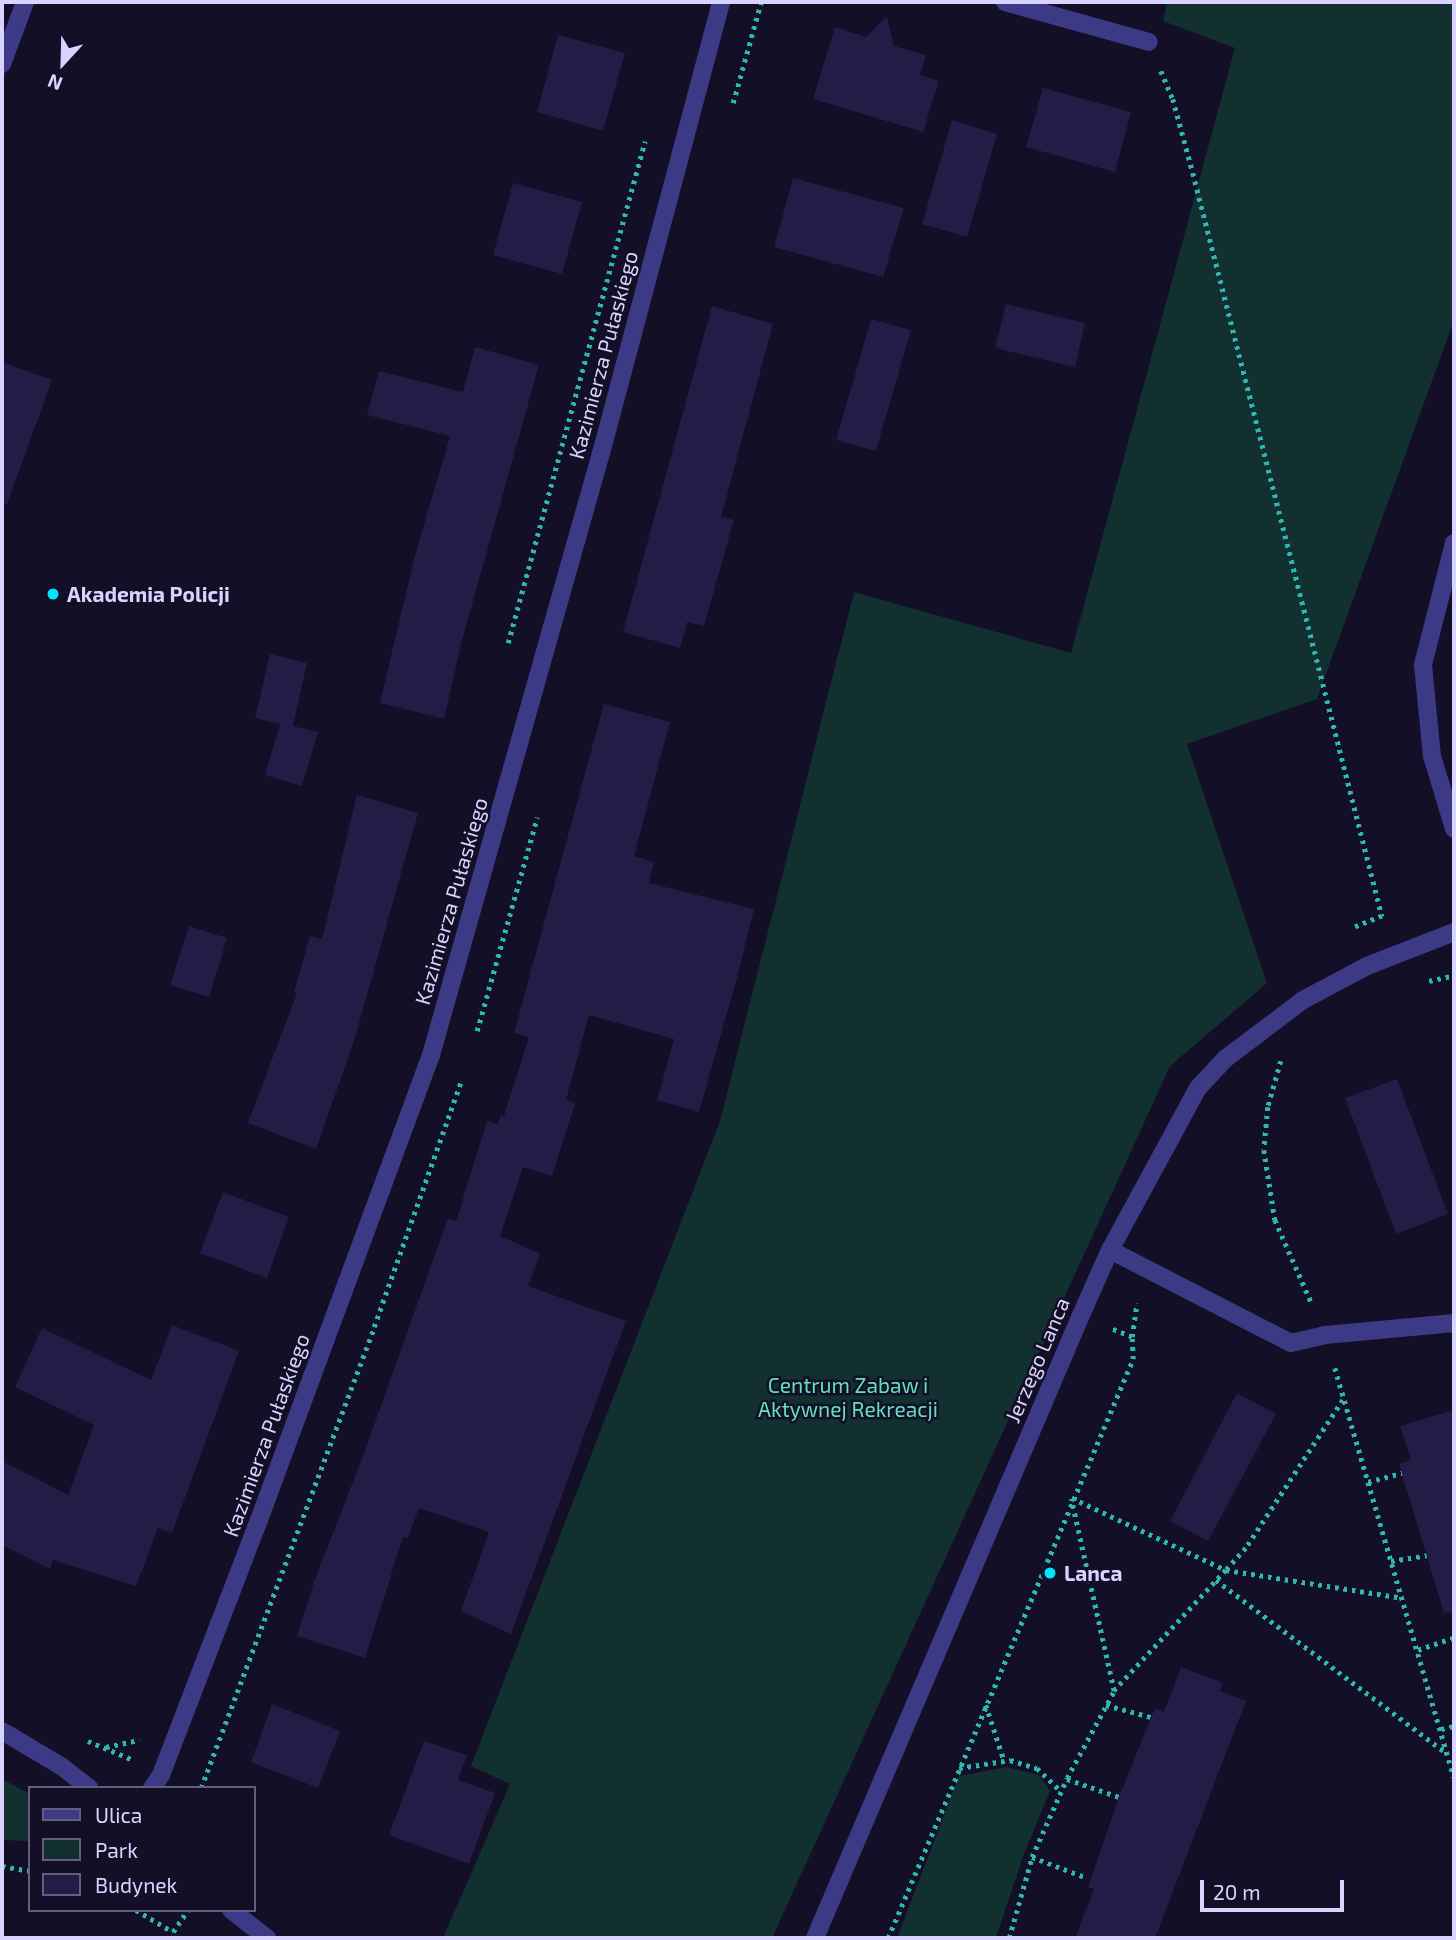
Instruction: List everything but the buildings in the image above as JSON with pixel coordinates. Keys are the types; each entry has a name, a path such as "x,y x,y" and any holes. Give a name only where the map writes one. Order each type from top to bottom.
{"street":[{"path":"2,64 24,2"},
{"name":"Kazimierza Pułaskiego","path":"156,1781 257,1528 430,1055 603,446 721,2"},
{"path":"1005,2 1149,42"},
{"path":"1454,543 1423,666 1432,756 1454,829"},
{"name":"Jerzego Lanca","path":"815,1938 1110,1250 1198,1088 1225,1059 1303,1000 1367,966 1454,932"},
{"path":"1110,1250 1291,1343 1325,1335 1454,1323"},
{"path":"2,1731 61,1766 86,1786"},
{"path":"233,1912 248,1932 267,1938"}],"path":[{"path":"1149,42 1173,99 1193,173 1382,916 1355,927"},
{"path":"508,645 646,136"},
{"path":"888,1938 1071,1498 1133,1359 1132,1337 1081,1315"},
{"path":"1009,1938 1032,1857 1061,1791 1114,1691 1246,1548 1344,1399"},
{"path":"1368,1482 1402,1473"},
{"path":"1071,1498 1226,1570 1402,1598"},
{"path":"1071,1498 1114,1691"},
{"path":"1391,1561 1427,1555"},
{"path":"1216,1580 1446,1752"},
{"path":"1417,1650 1453,1637"},
{"path":"985,1705 1004,1760"},
{"path":"1106,1705 1151,1717"},
{"path":"1441,1729 1454,1726"},
{"path":"81,1739 106,1746 156,1781"},
{"path":"106,1746 143,1739"},
{"path":"959,1768 1004,1760 1037,1768 1061,1791"},
{"path":"1067,1779 1119,1797"},
{"path":"1032,1857 1087,1878"},
{"path":"2,1866 28,1871"},
{"path":"139,1912 173,1932 187,1912"}],"green space":[{"name":"Centrum Zabaw i Aktywnej Rekreacji","path":"1167,2 1454,2 1454,320 1317,699 1187,744 1267,983 1170,1066 772,1938 443,1938 510,1784 471,1766 720,1121 854,592 1071,653 1235,48 1163,21"},
{"path":"1007,1767 1039,1775 1050,1791 1024,1854 996,1938 897,1938 959,1776"},
{"path":"2,1779 28,1793 28,1841 2,1840"}],"place":[{"name":"Akademia Policji","path":"53,594"},
{"name":"Lanca","path":"1050,1573"}]}
